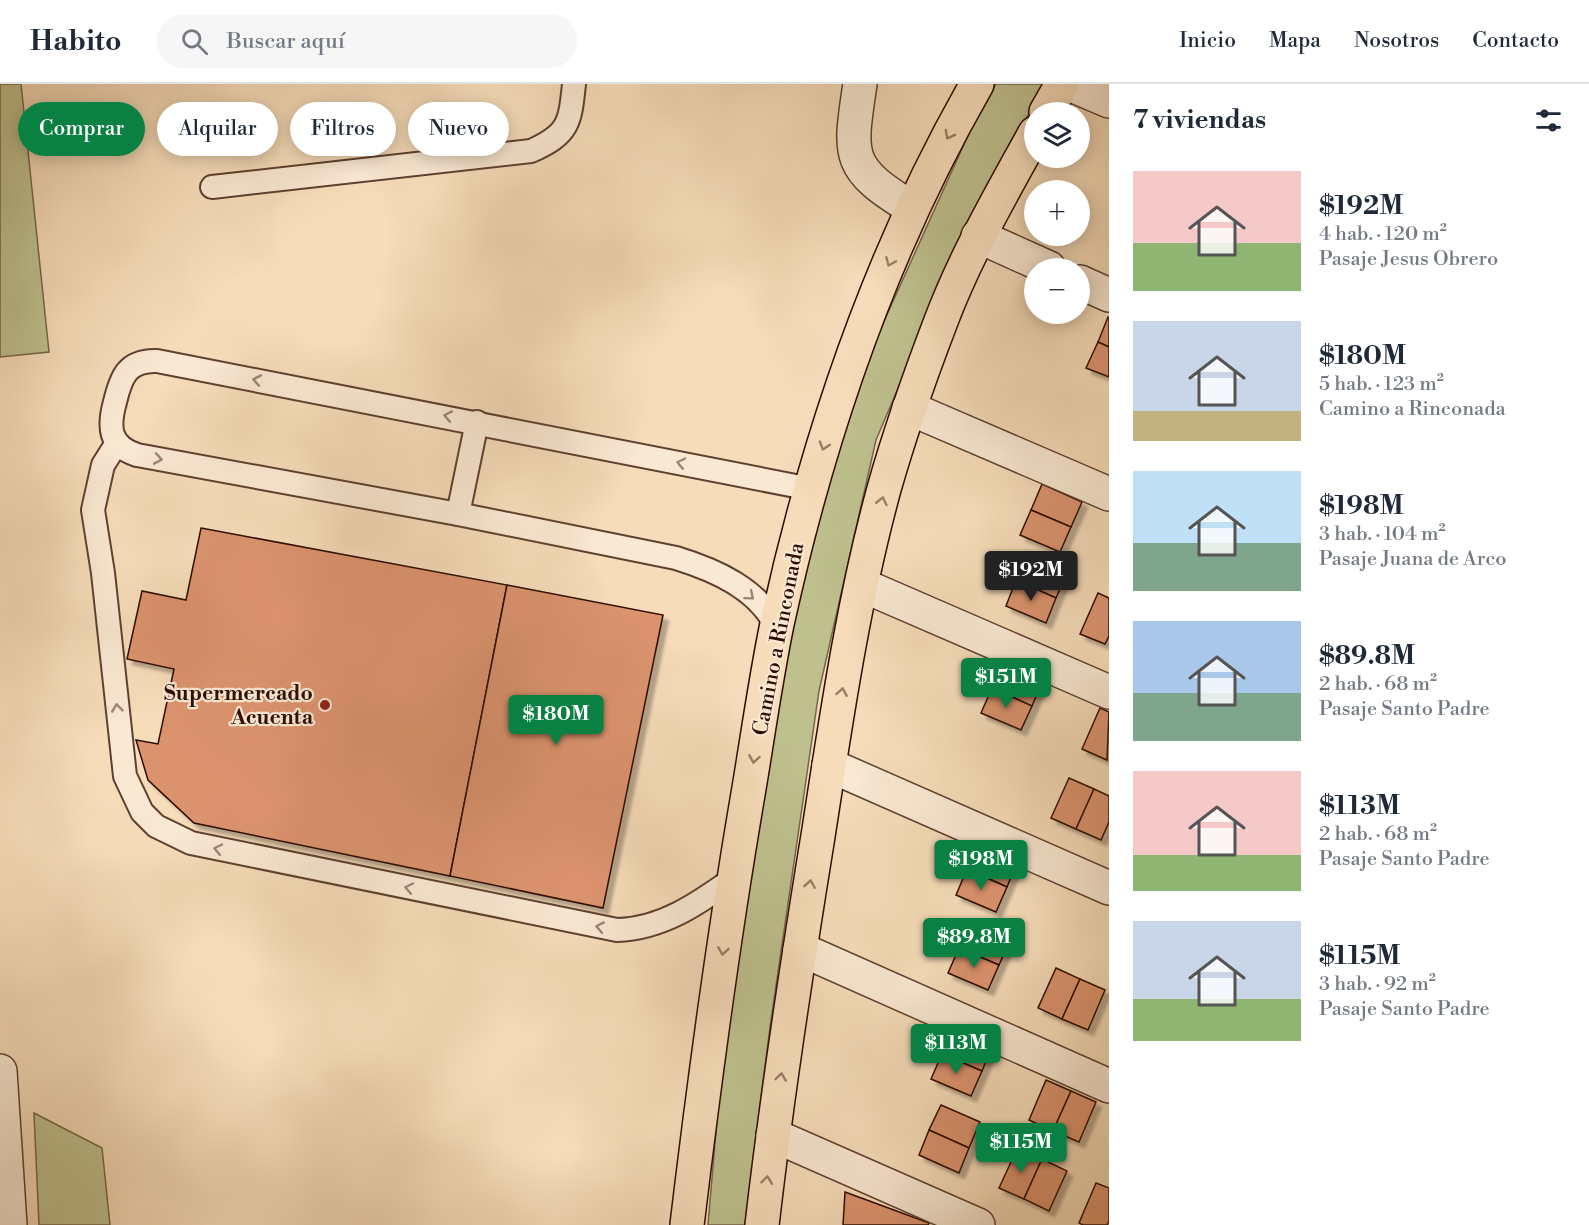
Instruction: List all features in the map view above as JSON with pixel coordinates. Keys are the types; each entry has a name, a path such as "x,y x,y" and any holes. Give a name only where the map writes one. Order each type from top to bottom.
{"main road":[{"name":"Camino a Rinconada","path":"687,1225 707,1051 734,878 777,628 811,489 857,347 912,208 977,84"},
{"path":"1052,102 1062,84"},
{"path":"762,1225 800,949 829,765 862,585 884,490 909,408 942,318 978,236 1024,153"}],"street":[{"path":"860,84 852,139 856,160 865,174 885,192 912,208"},
{"path":"1069,84 1109,101"},
{"path":"978,236 1027,258"},
{"path":"1090,286 1109,295"},
{"path":"909,408 1109,494"},
{"path":"862,585 1109,692"},
{"path":"829,765 1109,888"},
{"path":"800,949 1109,1086"},
{"path":"0,1071 10,1225"},
{"path":"773,1135 978,1225"}],"lane":[{"path":"212,187 531,152 551,143 563,133 570,119 574,84"},
{"path":"777,628 770,613 747,593 700,565 676,558 458,514 137,455 126,451 117,443 110,423 121,377 136,363 147,361 477,422 811,489"},
{"path":"458,514 477,422"},
{"path":"117,443 103,465 93,510 103,573 125,776 142,812 156,826 191,843 617,930 634,930 657,924 703,900 734,878"}],"green space":[{"path":"0,84 21,84 23,102 18,102 18,156 29,156 49,352 0,357"},
{"path":"996,84 1045,84 1035,102 1024,102 1024,122 968,224 876,440 819,691 770,1027 745,1225 708,1225 729,979 796,604 857,381 975,120"},
{"path":"34,1113 102,1148 110,1225 39,1225"}],"building":[{"path":"1109,318 1109,347 1098,342"},
{"path":"1098,342 1109,347 1109,377 1086,368"},
{"path":"1042,484 1082,502 1071,527 1031,510"},
{"path":"1031,510 1071,527 1060,552 1020,535"},
{"name":"Supermercado Acuenta","path":"201,528 507,585 450,876 194,823 148,780 136,740 158,744 174,669 127,659 142,591 186,600"},
{"path":"1027,556 1067,573 1056,598 1016,580"},
{"path":"1016,580 1056,598 1046,623 1006,606"},
{"path":"507,585 663,615 603,908 450,876"},
{"path":"1098,593 1109,598 1109,636 1105,644 1080,634"},
{"path":"1003,663 1043,680 1032,706 992,688"},
{"path":"992,688 1032,706 1021,730 981,713"},
{"path":"1100,708 1109,712 1107,760 1082,749"},
{"path":"1069,778 1094,789 1076,829 1051,818"},
{"path":"1094,789 1109,796 1109,822 1101,840 1076,829"},
{"path":"978,845 1017,862 1007,887 967,869"},
{"path":"967,869 1007,887 996,912 956,895"},
{"path":"970,923 1010,940 999,965 959,948"},
{"path":"959,948 999,965 988,990 948,973"},
{"path":"1056,968 1080,979 1062,1019 1038,1008"},
{"path":"1080,979 1105,990 1088,1030 1062,1019"},
{"path":"953,1029 992,1046 982,1071 942,1054"},
{"path":"942,1054 982,1071 971,1096 931,1079"},
{"path":"1046,1080 1071,1091 1053,1131 1029,1120"},
{"path":"1071,1091 1096,1102 1079,1142 1053,1131"},
{"path":"941,1105 980,1122 969,1148 929,1130"},
{"path":"929,1130 969,1148 959,1173 919,1155"},
{"path":"1017,1149 1042,1159 1024,1199 999,1188"},
{"path":"1042,1159 1067,1171 1049,1211 1024,1199"},
{"path":"1096,1183 1109,1188 1109,1221 1107,1225 1083,1225 1079,1223"},
{"path":"845,1192 929,1223 928,1225 843,1225"}],"place":[{"name":"Supermercado Acuenta","path":"325,705"}]}
